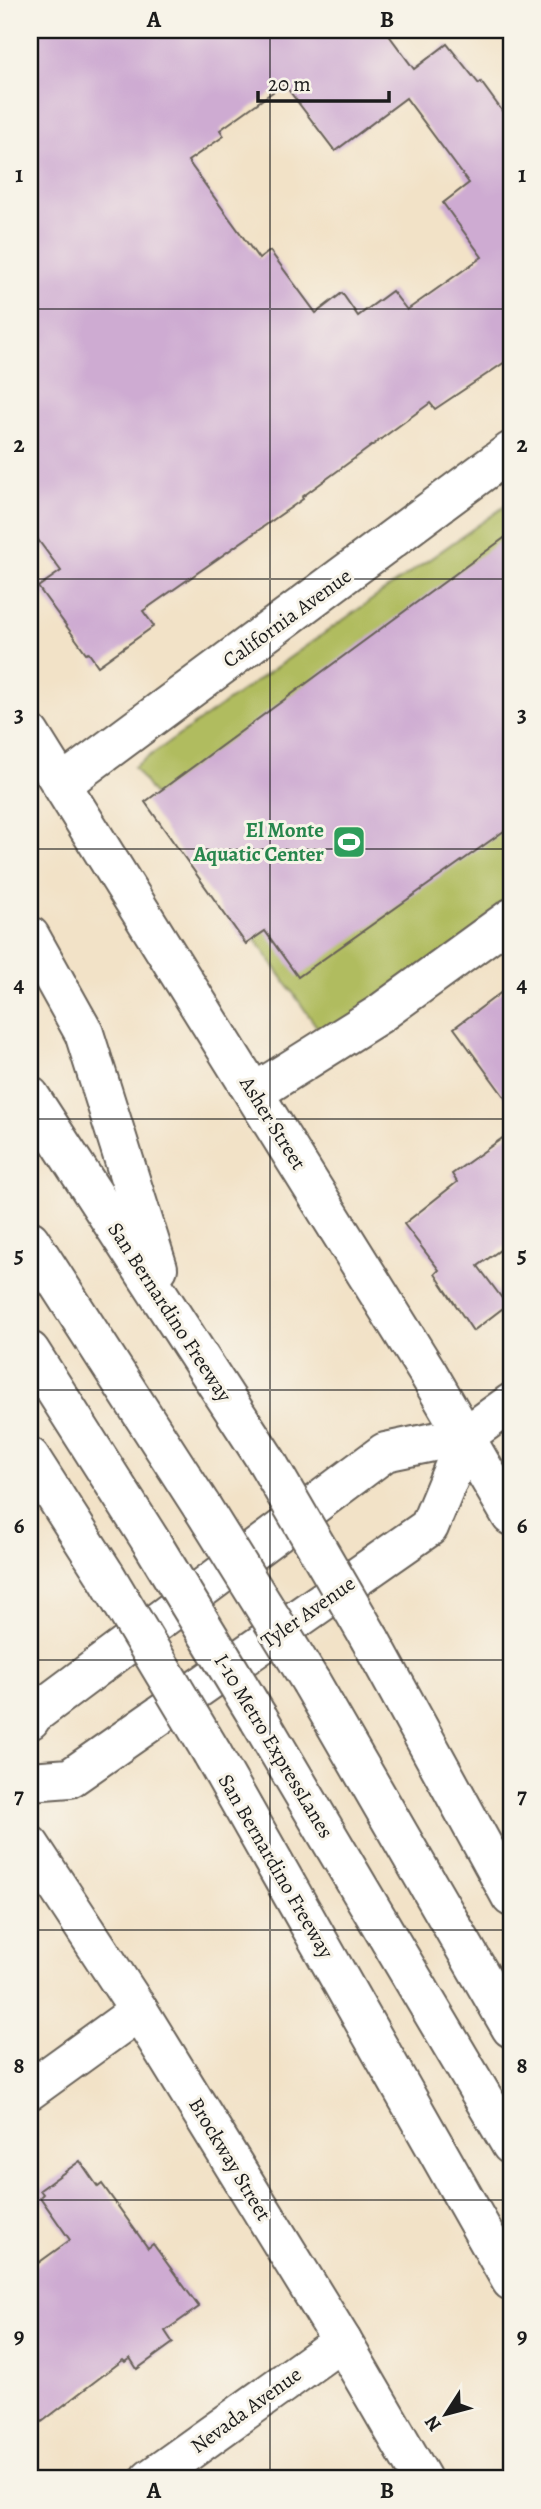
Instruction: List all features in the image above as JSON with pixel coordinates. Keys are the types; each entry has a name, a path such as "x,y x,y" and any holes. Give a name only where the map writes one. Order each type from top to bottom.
{"main road":[{"name":"California Avenue","path":"62,784 511,452"},
{"name":"Asher Street","path":"30,734 467,1435 511,1516"},
{"path":"254,1093 378,1015 511,918"},
{"path":"30,936 84,1033 173,1313"},
{"name":"San Bernardino Freeway","path":"30,1096 266,1460 370,1639 511,1897"},
{"path":"30,1240 311,1682 511,2028"},
{"name":"I-10 Metro ExpressLanes","path":"30,1351 152,1543 259,1719 511,2146"},
{"path":"30,1720 33,1715 385,1452 467,1435 511,1403"},
{"name":"Tyler Avenue","path":"30,1781 70,1779 429,1527 467,1435"},
{"name":"San Bernardino Freeway","path":"30,1457 106,1576 212,1753 511,2281"},
{"name":"Brockway Street","path":"30,1845 139,2011 342,2341 422,2479"},
{"path":"30,2090 139,2011"},
{"name":"Nevada Avenue","path":"150,2479 342,2341"}],"green space":[{"name":"El Monte Aquatic Center","path":"511,502 511,916 331,1047 134,767"}],"building":[{"path":"44,30 385,30 414,69 447,44 479,84 481,82 511,123 511,358 435,409 430,403 302,497 303,499 143,611 154,626 98,666 38,587 61,571 30,529 30,40","holes":["284,84 335,151 406,98 469,183 443,203 482,257 407,310 392,291 358,316 342,293 316,313 270,251 259,259 188,161 224,136 220,130"]},
{"name":"El Monte Aquatic Center","path":"511,533 511,826 298,977 265,931 246,944 145,802"},
{"path":"511,985 511,1106 454,1028"},
{"path":"511,1132 511,1242 478,1266 507,1305 473,1331 435,1274 439,1270 404,1224 457,1182 452,1174"},
{"path":"80,2161 98,2187 102,2184 148,2248 153,2244 199,2307 165,2331 173,2343 137,2369 130,2358 125,2362 123,2360 30,2431 30,2269 70,2240 40,2197 43,2194 40,2190"}],"place":[{"name":"El Monte Aquatic Center","path":"349,842"}]}
